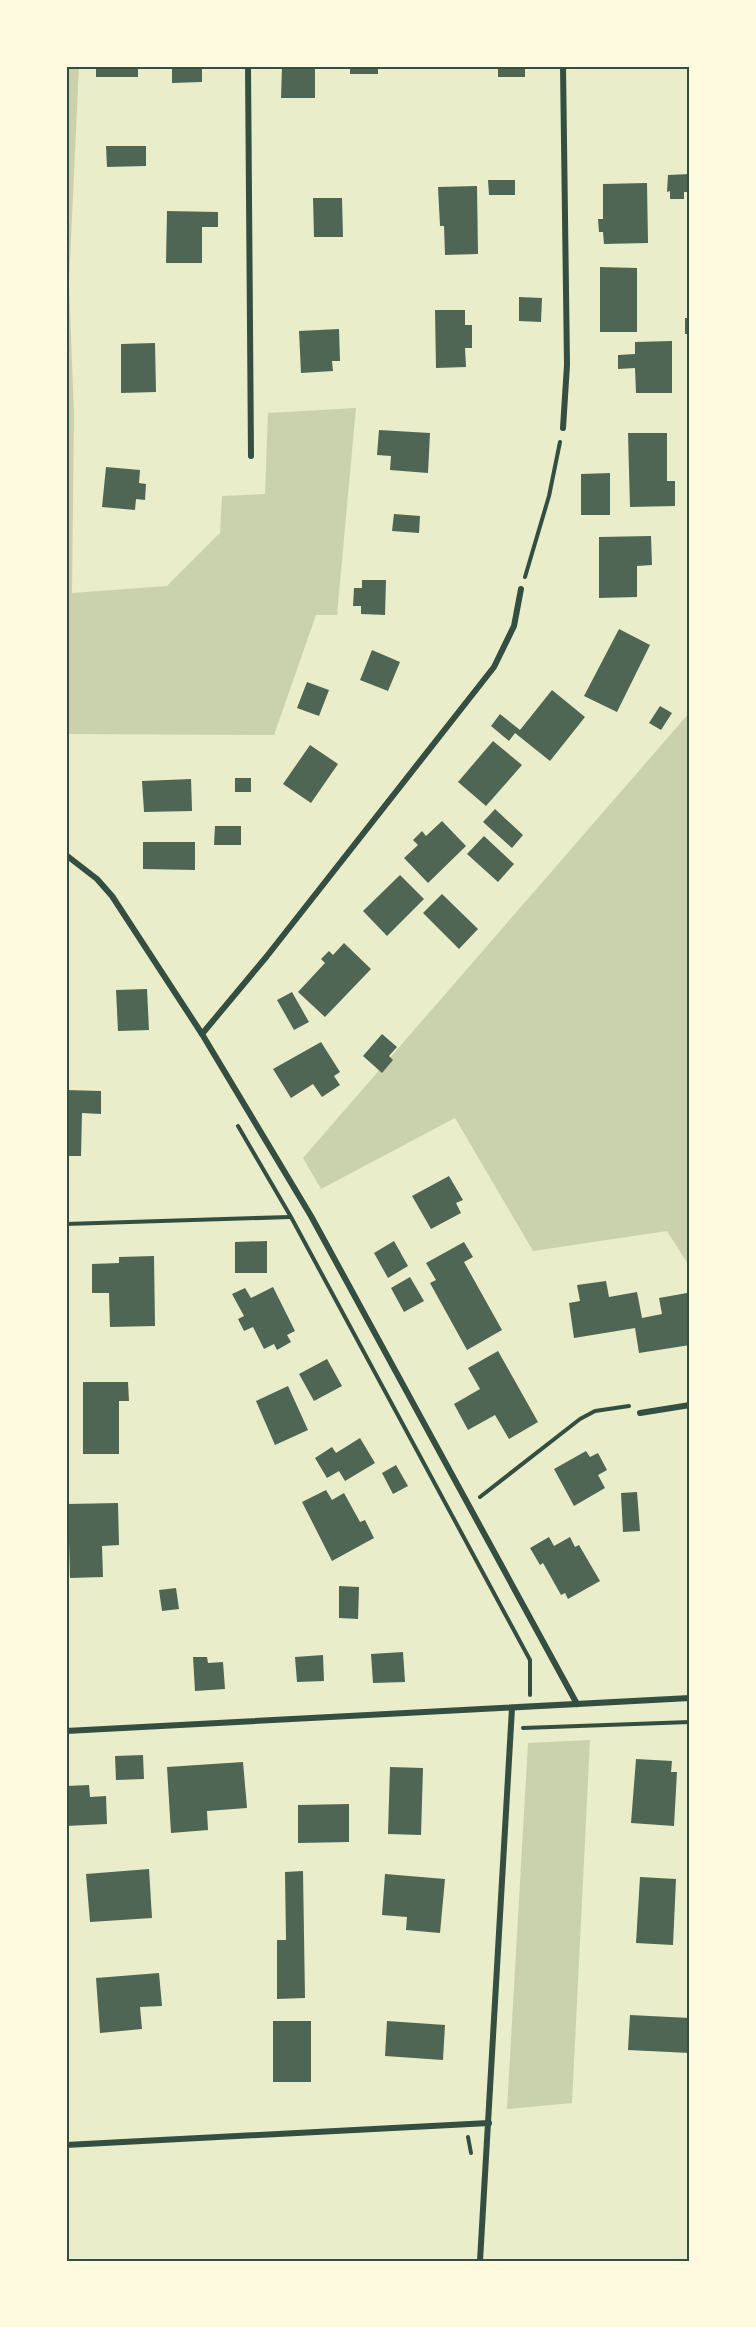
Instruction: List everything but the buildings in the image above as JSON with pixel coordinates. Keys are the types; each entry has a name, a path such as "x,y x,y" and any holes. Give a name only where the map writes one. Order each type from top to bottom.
{"street":[{"path":"248,66 251,456"},
{"path":"563,66 567,365 563,428"},
{"path":"202,1034 290,928 494,667 514,626 521,589"},
{"path":"66,855 97,879 112,896 202,1034 311,1216 577,1704"},
{"path":"640,1413 690,1405"},
{"path":"66,1731 690,1698"},
{"path":"480,2261 512,1708"},
{"path":"66,2145 489,2123"}],"path":[{"path":"521,589 549,496 563,428"},
{"path":"233,1117 291,1217 530,1660 531,1688 526,1728"},
{"path":"66,1224 311,1216"},
{"path":"454,1519 580,1419 613,1407 630,1406 640,1413"},
{"path":"511,1725 526,1728 690,1722"}],"green space":[{"path":"66,66 79,66 69,283 74,414 72,593 167,586 220,533 222,496 265,494 268,413 356,408 337,615 316,615 274,735 66,734"},
{"path":"690,712 690,1267 667,1231 533,1251 455,1118 321,1189 303,1158"},
{"path":"590,1740 572,2103 507,2109 528,1743"}]}
